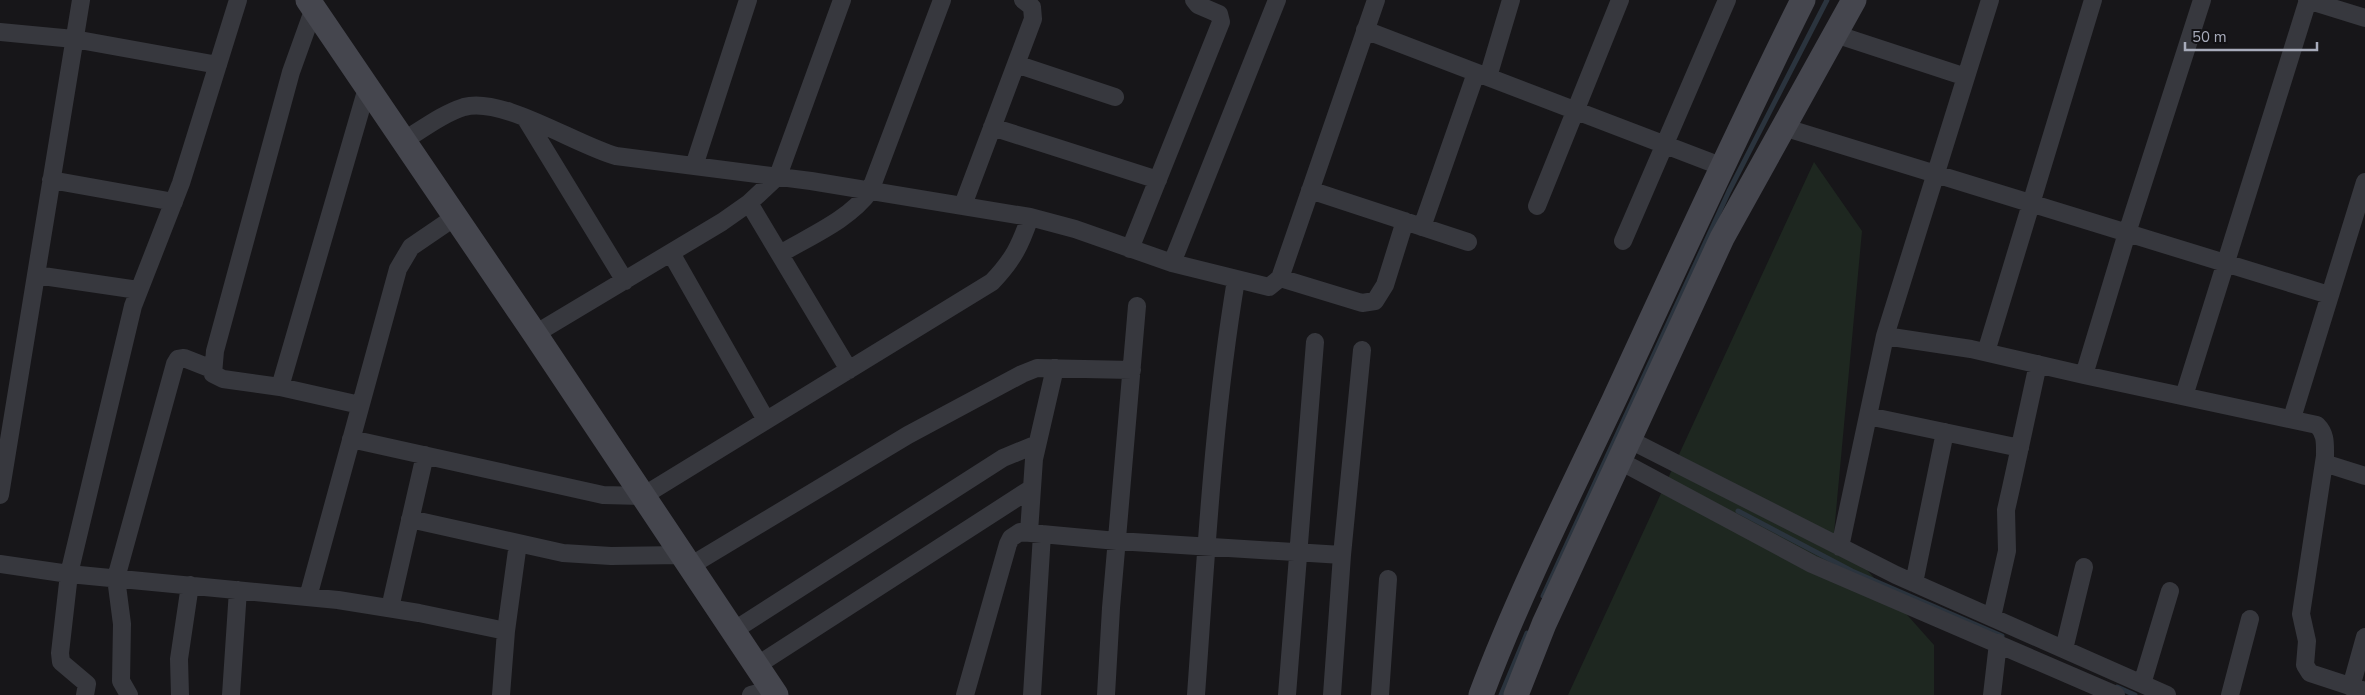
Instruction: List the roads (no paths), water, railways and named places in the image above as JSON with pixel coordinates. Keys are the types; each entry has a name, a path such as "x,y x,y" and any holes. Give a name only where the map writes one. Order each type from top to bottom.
{"street":[{"path":"0,495 81,0"},
{"path":"85,695 87,684 61,662 60,653 70,574 138,290 174,202 238,0"},
{"path":"694,166 748,0"},
{"path":"535,334 671,254 749,203 778,176 842,0"},
{"path":"780,254 854,209 870,191 942,0"},
{"path":"963,205 1033,18 1032,7 1023,0"},
{"path":"1130,249 1221,22 1219,14 1198,5 1194,0"},
{"path":"1172,263 1276,0"},
{"path":"404,141 451,112 466,107 486,106 526,119 594,150 616,156 778,176 1030,217 1075,229 1172,263 1269,287 1280,278 1376,0"},
{"path":"1422,227 1512,0"},
{"path":"1537,206 1620,0"},
{"path":"1623,241 1727,0"},
{"path":"1481,695 1496,656 1722,167 1803,0"},
{"path":"1516,695 1544,624 1722,238 1854,0"},
{"path":"1840,548 1885,336 1990,0"},
{"path":"1986,352 2033,204 2093,0"},
{"path":"2084,375 2127,233 2202,0"},
{"path":"2184,396 2307,0 2365,18"},
{"path":"311,4 535,334 733,631 756,666 766,693"},
{"path":"311,4 288,81 215,351 212,369 213,374 223,380 280,387 360,404"},
{"path":"1365,30 1722,167"},
{"path":"0,32 74,39 218,65"},
{"path":"1835,34 1966,77"},
{"path":"1016,64 1114,97"},
{"path":"280,387 367,88"},
{"path":"526,119 624,281"},
{"path":"992,127 1158,180"},
{"path":"1783,127 2329,295"},
{"path":"51,180 174,202"},
{"path":"2292,418 2365,182"},
{"path":"1310,190 1468,242"},
{"path":"749,203 849,370"},
{"path":"308,597 360,404 401,263 411,247 455,217"},
{"path":"351,440 603,495 643,496 992,282 1010,264 1019,249 1030,217"},
{"path":"1280,278 1362,303 1376,301 1385,285 1405,222"},
{"path":"671,254 766,420"},
{"path":"36,275 138,290"},
{"path":"1196,695 1216,427 1226,337 1236,280"},
{"path":"1106,695 1137,306"},
{"path":"1885,336 1986,352 2317,425 2323,431 2325,440 2324,463 2301,614 2307,641 2305,665 2310,673 2358,689 2365,637"},
{"path":"1287,695 1316,342"},
{"path":"1332,695 1342,555 1362,350"},
{"path":"129,695 121,680 122,624 116,578 175,364 178,359 184,358 212,369"},
{"path":"1992,618 2007,551 2006,510 2038,364"},
{"path":"410,519 563,552 686,561 956,408 1022,374 1037,368 1132,370"},
{"path":"1032,695 1036,533 1032,488 1037,444 1055,368"},
{"path":"1868,416 2020,448"},
{"path":"1914,583 1945,432"},
{"path":"733,631 1003,458 1037,444"},
{"path":"1625,450 1914,583 2167,695"},
{"path":"1625,450 1812,564 1998,643 2107,693"},
{"path":"390,608 425,455"},
{"path":"2324,463 2365,476"},
{"path":"756,666 1032,488"},
{"path":"965,695 1008,544 1016,534 1036,533 1117,541 1342,555"},
{"path":"501,695 506,631 518,542"},
{"path":"0,564 70,574 308,597 390,608 506,631"},
{"path":"2064,649 2084,567"},
{"path":"1380,695 1388,579"},
{"path":"180,695 179,659 190,586"},
{"path":"231,695 238,590"},
{"path":"2142,684 2170,591"},
{"path":"2230,695 2250,620"},
{"path":"1992,695 1998,643"}],"waterway":[{"path":"1543,596 1729,191 1827,0"},
{"path":"1738,511 1852,571 2002,636"},
{"path":"1501,695 1527,633"},
{"path":"2117,687 2135,695"}]}
